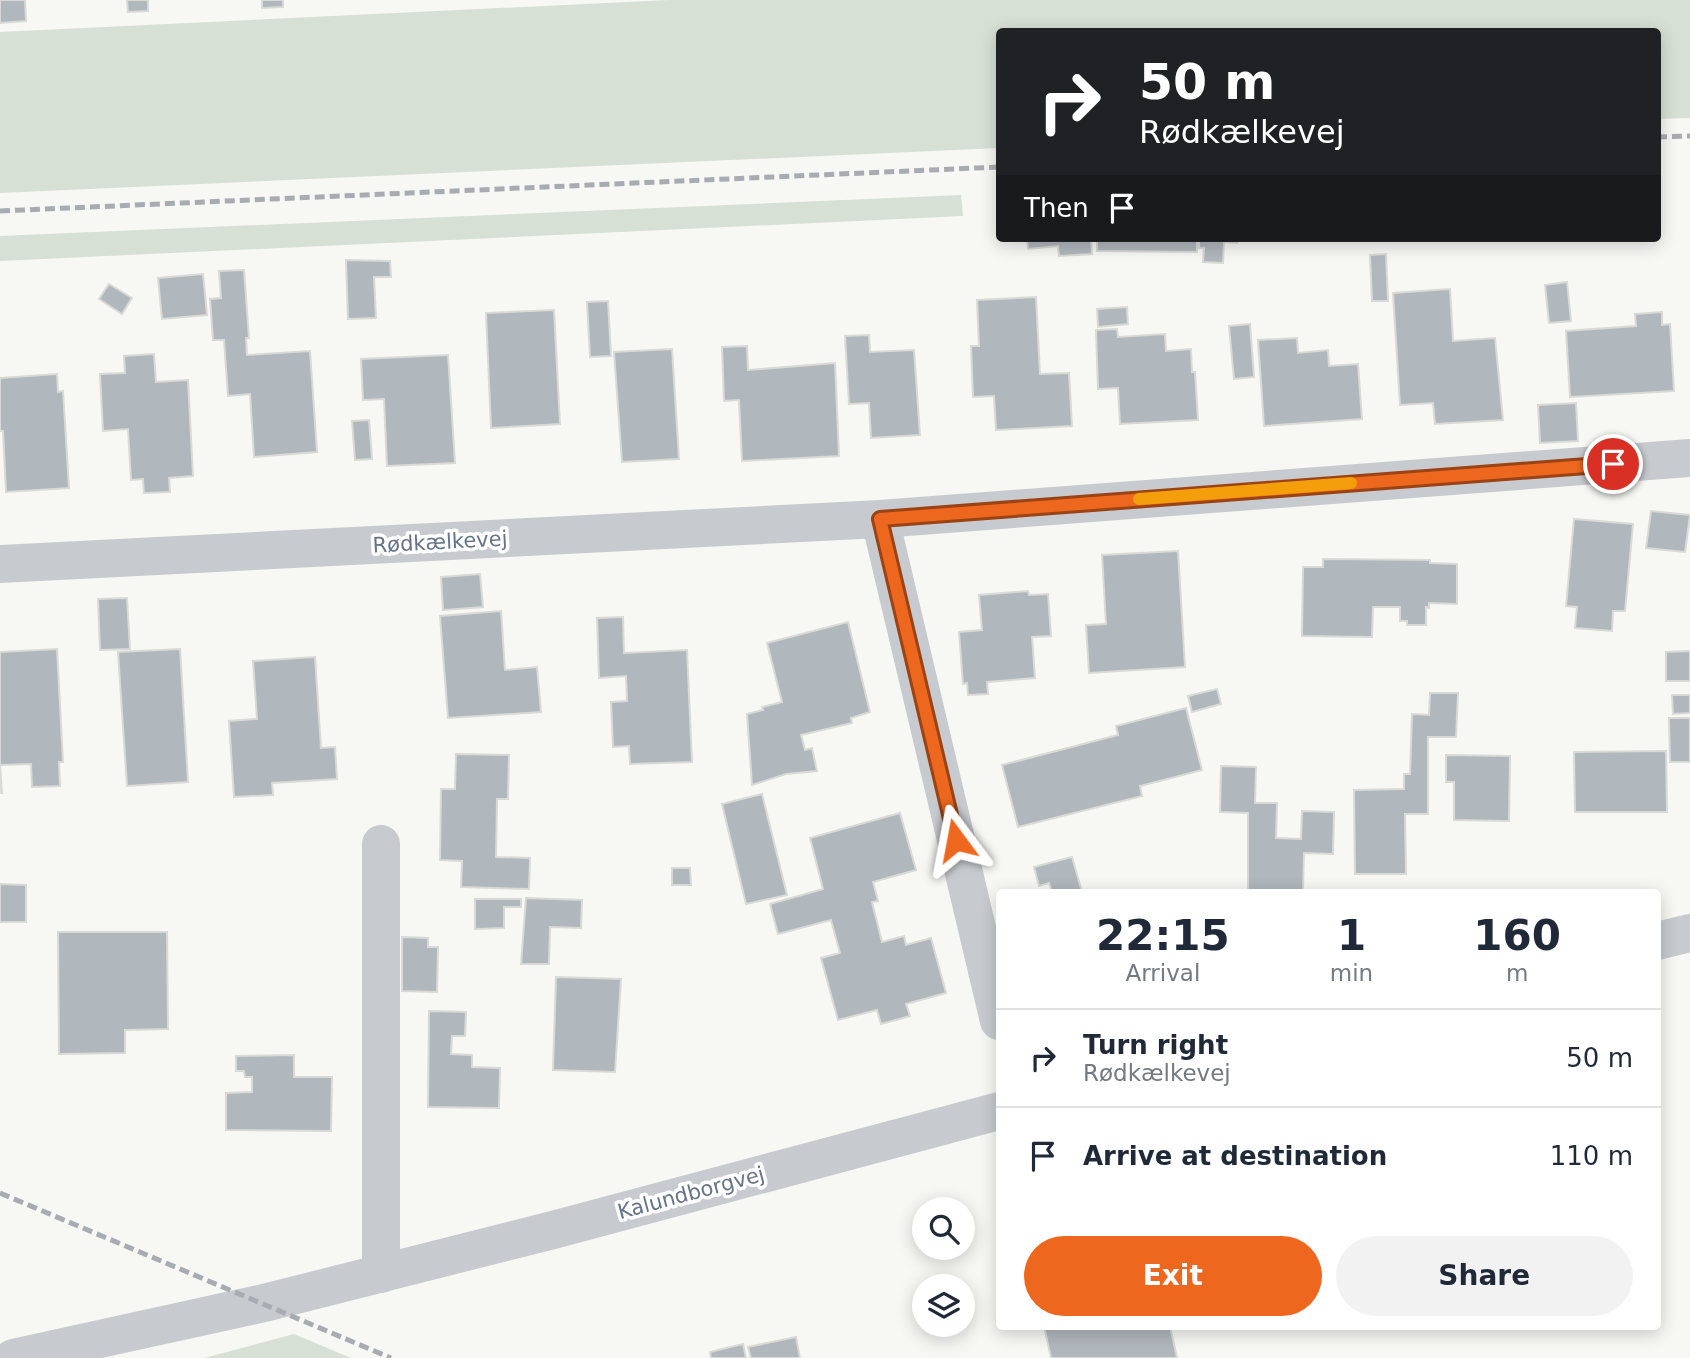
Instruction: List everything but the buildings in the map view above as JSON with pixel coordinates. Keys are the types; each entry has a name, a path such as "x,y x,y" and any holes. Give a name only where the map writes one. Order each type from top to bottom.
{"street":[{"name":"Rødkælkevej","path":"0,564 880,519 1690,458"},
{"path":"880,519 996,1008"},
{"path":"381,845 381,1274"},
{"path":"1661,940 1690,933"},
{"name":"Kalundborgvej","path":"37,1355 381,1274 996,1112"}],"shaded area":[{"path":"669,0 1690,0 1690,118 1661,119 1661,28 996,28 996,148 0,193 0,32"},
{"path":"961,195 963,216 0,261 0,236"},
{"path":"294,1334 351,1358 204,1358"}],"railway":[{"path":"1661,137 1690,136"},
{"path":"0,211 996,167"},
{"path":"0,1193 391,1358"}],"slow traffic":[{"path":"1139,499 1351,483"}],"route":[{"path":"956,840 880,519 1613,464"}]}
